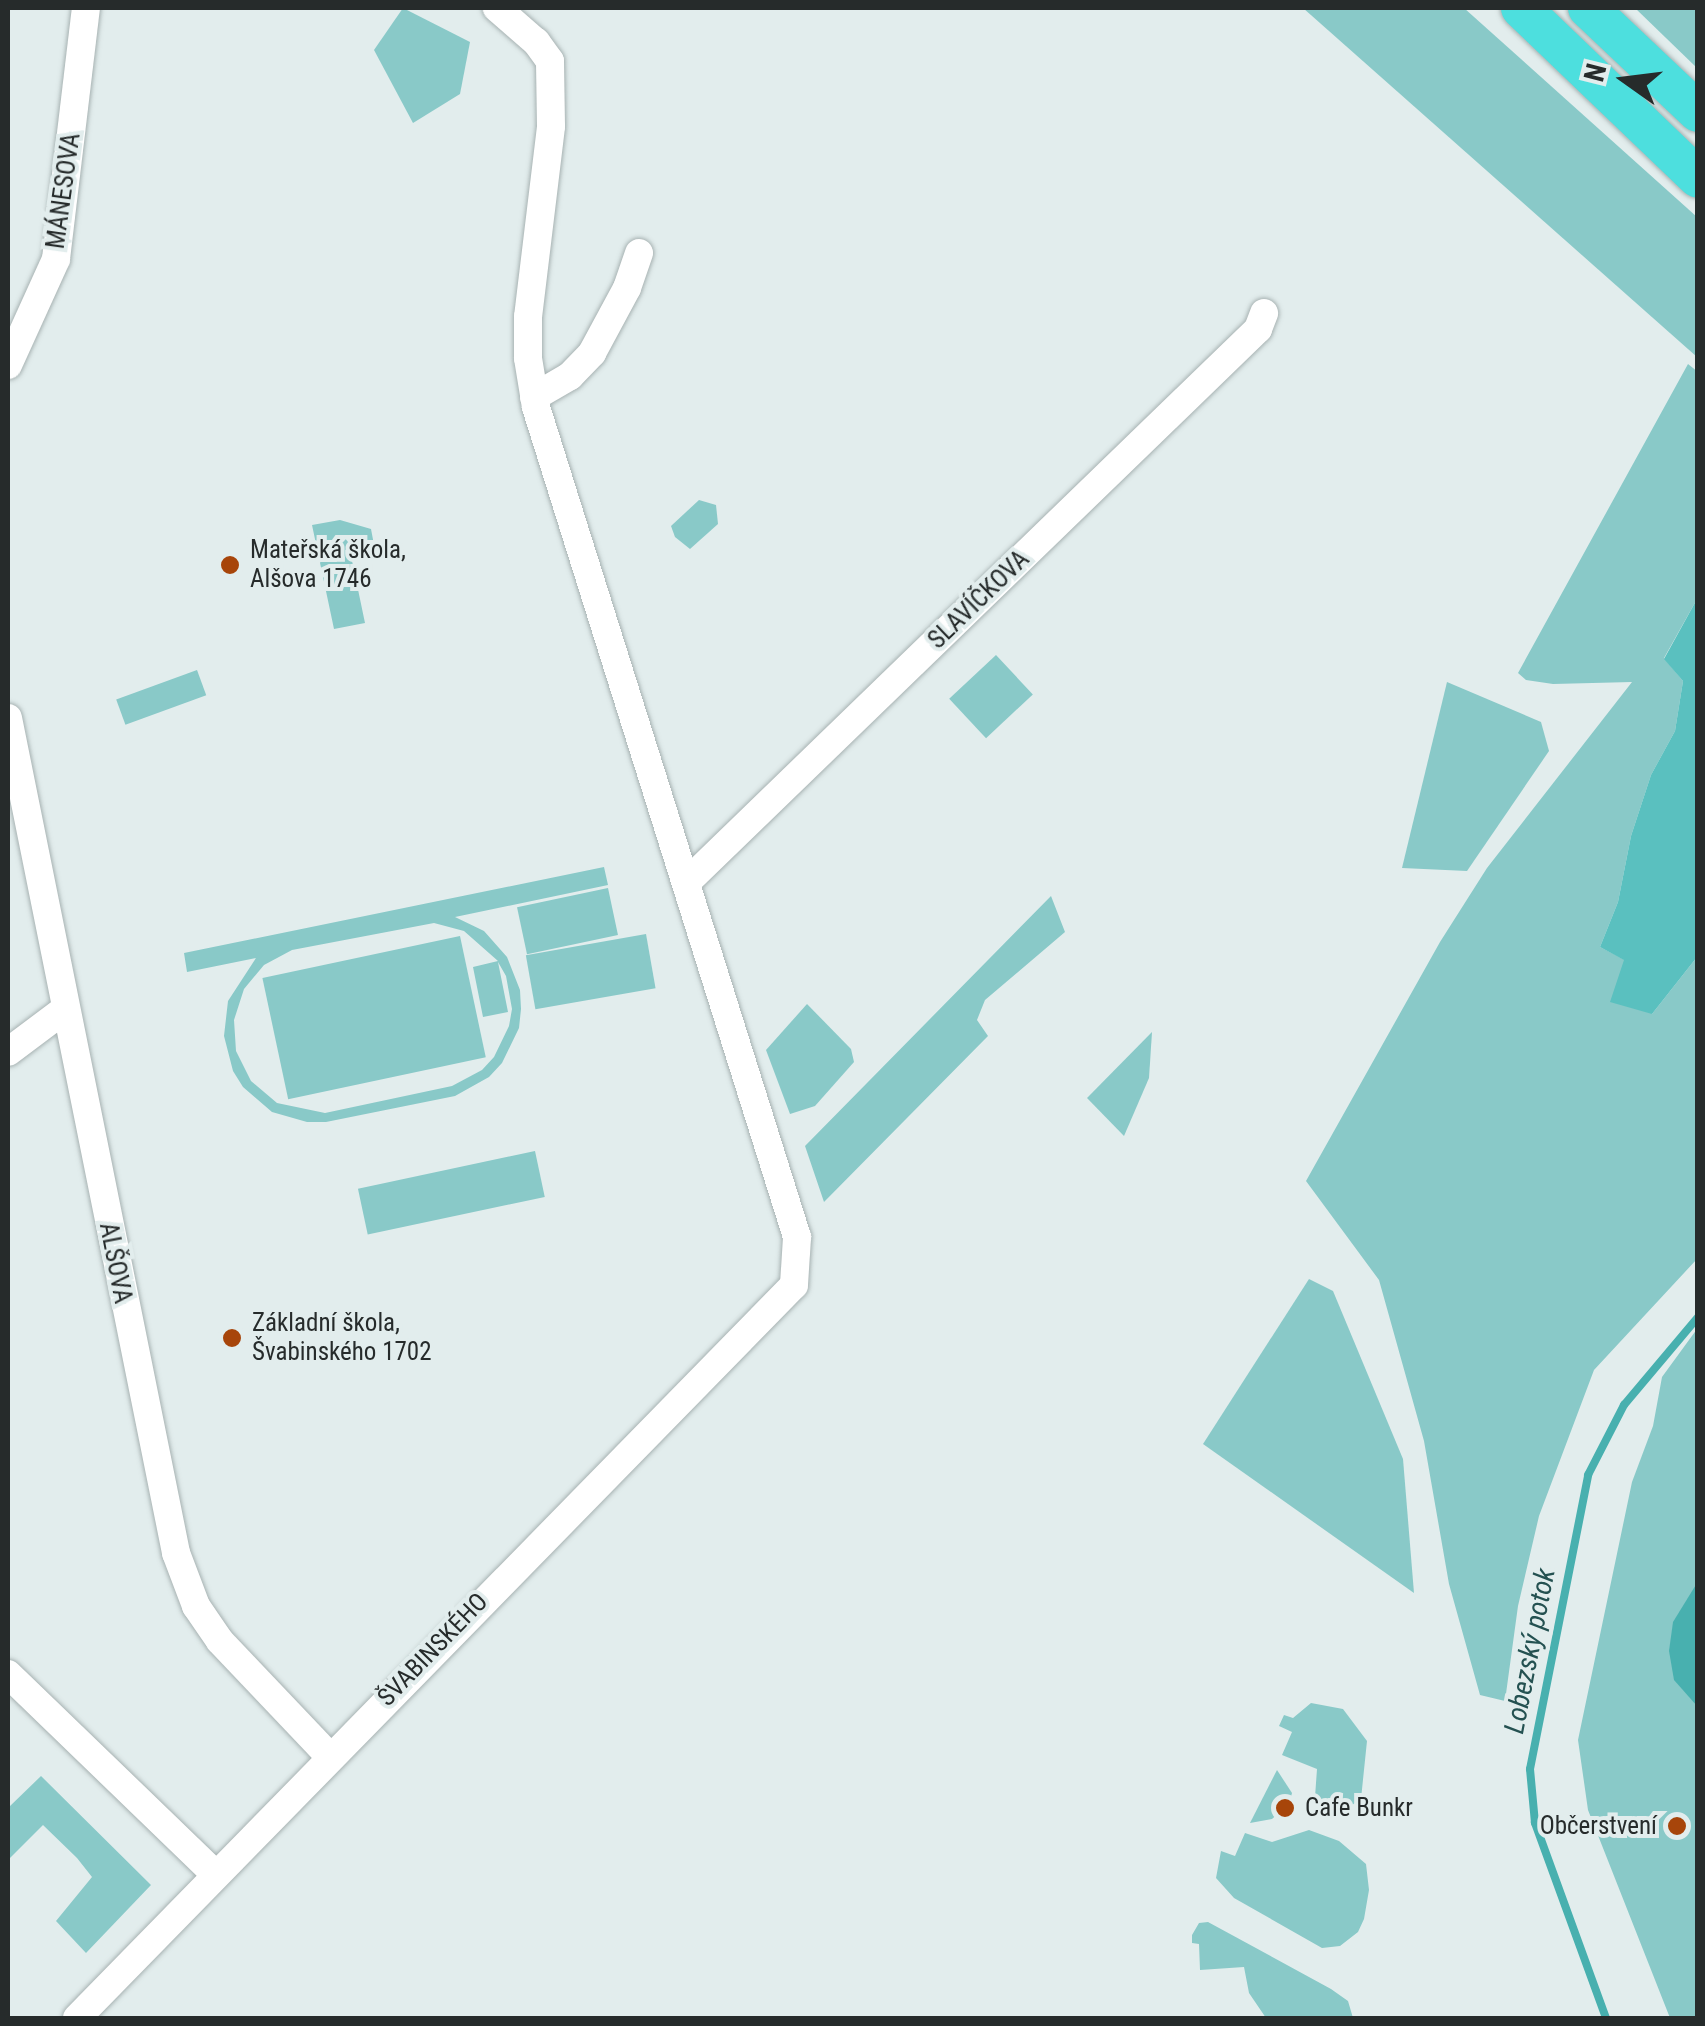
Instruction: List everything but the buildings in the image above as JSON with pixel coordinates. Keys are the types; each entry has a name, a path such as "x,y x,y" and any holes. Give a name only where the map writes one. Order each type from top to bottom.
{"highway":[{"path":"1521,8 1698,178"},
{"path":"1588,8 1698,112"}],"street":[{"name":"MÁNESOVA","path":"8,366 56,258 86,8"},
{"path":"497,8 536,42 550,61 552,126 528,317 528,358 534,397 687,882"},
{"path":"534,397 570,376 592,353 626,288 639,253"},
{"name":"SLAVÍČKOVA","path":"687,882 1258,329 1264,313"},
{"name":"ALŠOVA","path":"8,718 176,1553 196,1606 220,1641 330,1757"},
{"name":"ŠVABINSKÉHO","path":"80,2017 215,1874 794,1285 797,1237 687,882"},
{"path":"8,1052 64,1010"},
{"path":"8,1674 215,1874"}],"shaded area":[{"path":"403,8 470,42 460,94 413,123 374,50"},
{"path":"1303,8 1464,8 1697,217 1697,357"},
{"path":"1635,8 1697,8 1697,68"},
{"path":"1688,364 1698,372 1697,599 1664,658 1683,681 1675,731 1651,775 1631,836 1618,902 1600,947 1625,960 1652,1014 1697,957 1697,1259 1594,1370 1539,1516 1518,1606 1505,1701 1480,1695 1449,1584 1424,1441 1379,1280 1306,1181 1440,942 1487,868 1632,682 1553,684 1526,680 1518,673"},
{"path":"699,500 716,505 718,524 690,549 675,537 671,526"},
{"path":"340,520 371,529 375,550 351,556 365,623 334,629 312,525"},
{"path":"1697,599 1697,957 1652,1014 1610,1002 1624,960 1600,947 1618,902 1631,836 1651,775 1675,731 1683,681 1664,659"},
{"path":"996,655 1033,694 986,738 949,699"},
{"path":"197,670 206,695 125,725 116,699"},
{"path":"1447,682 1541,722 1549,751 1467,871 1402,868"},
{"path":"604,867 608,885 455,917 484,931 507,957 520,990 519,1028 502,1063 489,1077 455,1096 326,1122 307,1122 272,1112 243,1087 233,1071 224,1036 228,1001 256,958 187,972 184,953","holes":["434,923 464,931 498,961 473,967 483,1017 508,1012 498,962 506,976 512,1009 509,1026 494,1057 482,1070 452,1086 325,1113 277,1103 251,1081 236,1051 234,1020 244,989 264,965 292,950"]},
{"path":"608,888 618,935 527,954 517,907"},
{"path":"1051,896 1065,932 985,1000 977,1020 988,1036 824,1202 805,1146"},
{"path":"646,934 656,988 535,1009 526,955"},
{"path":"460,936 486,1057 288,1099 262,978"},
{"path":"807,1004 851,1049 854,1062 815,1106 790,1114 766,1050"},
{"path":"1152,1032 1149,1078 1124,1136 1087,1098"},
{"path":"535,1151 545,1197 368,1235 358,1189"},
{"path":"1309,1279 1333,1291 1403,1459 1414,1593 1203,1444"},
{"path":"1697,1329 1697,2018 1670,2018 1588,1810 1578,1740 1632,1482 1653,1426 1662,1377"},
{"path":"1697,1583 1697,1706 1674,1680 1669,1651 1673,1622"},
{"path":"1311,1703 1343,1709 1367,1741 1361,1799 1340,1813 1322,1806 1315,1797 1317,1769 1282,1755 1292,1732 1279,1726 1284,1715 1293,1718"},
{"path":"1277,1770 1292,1793 1289,1804 1272,1819 1250,1823"},
{"path":"41,1776 151,1885 86,1953 56,1921 92,1877 77,1858 43,1825 8,1860 8,1808"},
{"path":"1309,1830 1339,1841 1366,1864 1369,1890 1364,1919 1358,1932 1340,1946 1322,1948 1234,1898 1216,1878 1221,1851 1235,1856 1245,1833 1272,1842"},
{"path":"1208,1922 1331,1989 1348,2001 1353,2018 1266,2018 1249,1993 1244,1967 1200,1970 1199,1944 1192,1943 1192,1935 1199,1923"}],"waterway":[{"name":"Lobezský potok","path":"1606,2018 1535,1823 1530,1769 1588,1475 1624,1405 1698,1317"}],"place":[{"name":"Mateřská škola, Alšova 1746","path":"230,565"},
{"name":"Základní škola, Švabinského 1702","path":"232,1338"},
{"name":"Cafe Bunkr","path":"1285,1808"},
{"name":"Občerstvení","path":"1677,1826"}]}
